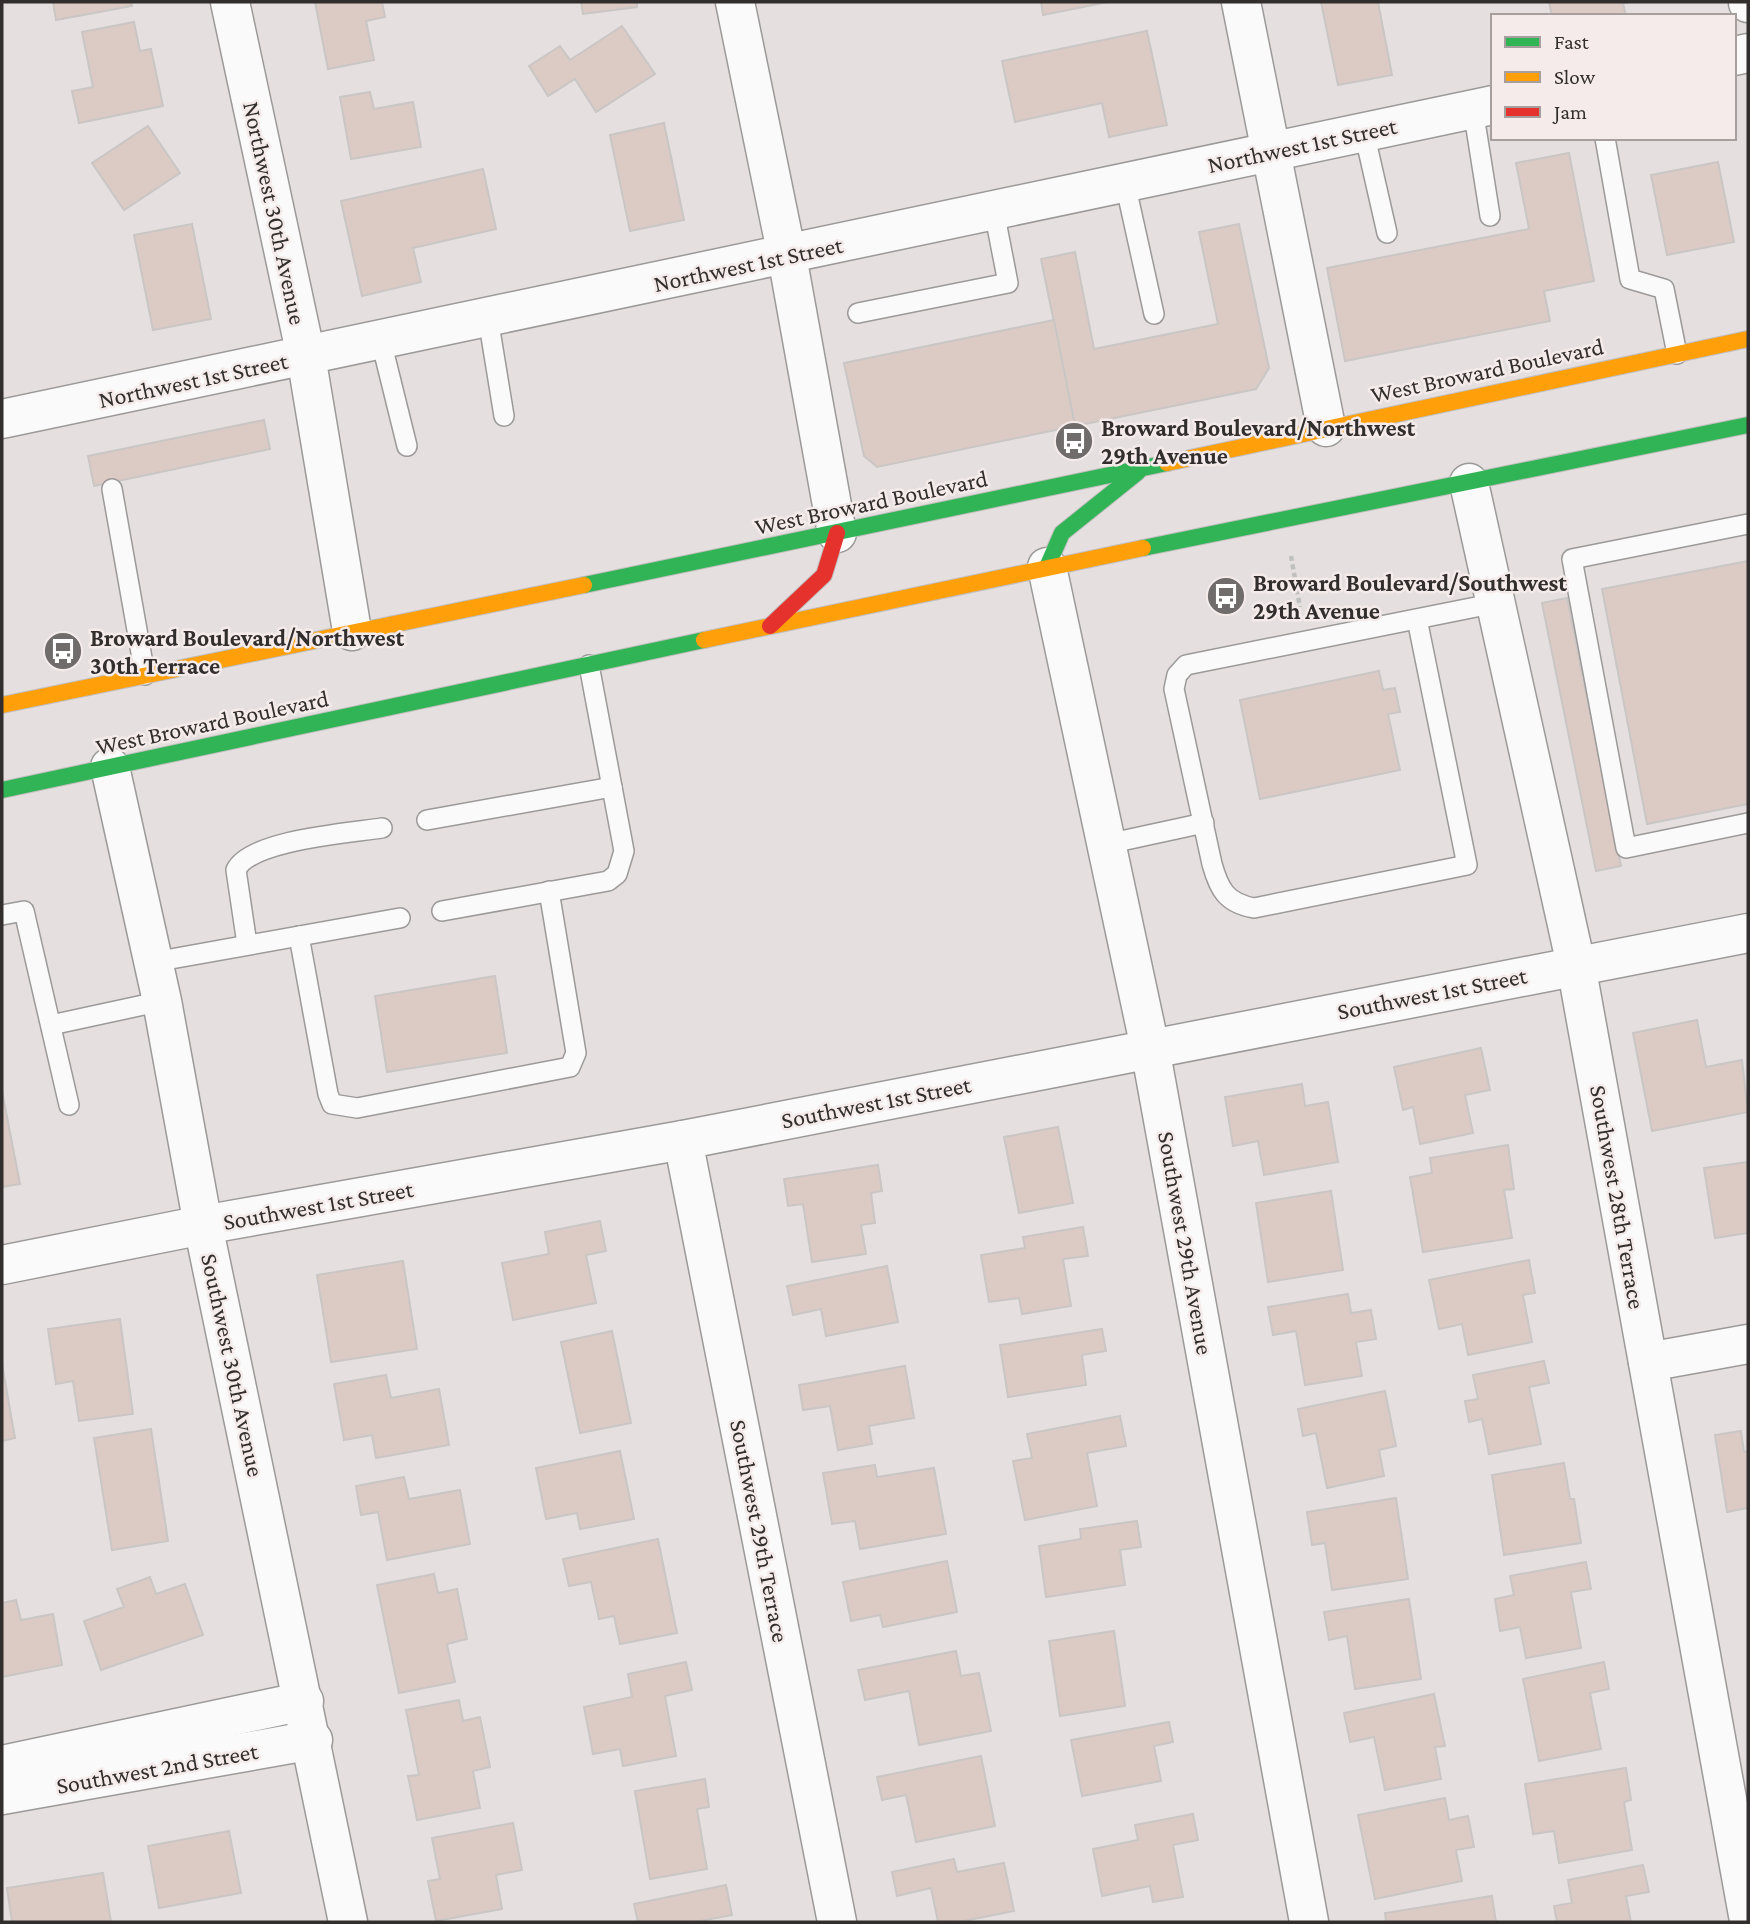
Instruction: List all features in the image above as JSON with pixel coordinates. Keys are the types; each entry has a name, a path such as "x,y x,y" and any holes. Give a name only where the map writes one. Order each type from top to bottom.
{"main road":[{"name":"West Broward Boulevard","path":"2,705 837,533 1748,339"},
{"name":"West Broward Boulevard","path":"2,790 1047,567 1748,425"},
{"path":"1047,567 1062,533 1145,466"},
{"path":"769,626 824,575 837,533"}],"street":[{"name":"Northwest 30th Avenue","path":"230,2 306,356 352,631"},
{"path":"734,2 787,256 837,533"},
{"path":"1241,2 1326,427"},
{"name":"Northwest 1st Street","path":"2,419 787,256 1272,150 1483,107"},
{"name":"Southwest 28th Terrace","path":"1469,483 1576,965 1648,1362 1737,1787 1748,1915"},
{"name":"Southwest 29th Avenue","path":"1047,567 1150,1048 1309,1922"},
{"name":"Southwest 30th Avenue","path":"110,767 154,962 203,1226 313,1740 348,1922"},
{"name":"Southwest 1st Street","path":"2,1265 683,1140 1748,933"},
{"name":"Southwest 29th Terrace","path":"683,1140 837,1922"},
{"path":"1648,1362 1748,1344"},
{"name":"Southwest 2nd Street","path":"2,1765 304,1701"},
{"name":"Southwest 2nd Street","path":"2,1795 313,1740"}],"lane":[{"path":"1483,107 1490,216"},
{"path":"1364,132 1387,233"},
{"path":"1605,140 1630,279 1664,289 1677,354"},
{"path":"1125,183 1154,314"},
{"path":"858,313 1008,283 994,211"},
{"path":"488,318 504,416"},
{"path":"381,341 407,446"},
{"path":"112,489 145,675"},
{"path":"1748,524 1572,559 1626,848 1748,823"},
{"path":"1417,619 1466,865 1254,908 1238,905 1218,887 1174,689 1177,675 1186,665 1496,603"},
{"path":"442,911 608,881 617,874 624,851 589,665"},
{"path":"427,820 612,787"},
{"path":"1107,844 1204,823"},
{"path":"247,944 236,870 240,861 265,848 382,828"},
{"path":"299,936 332,1104 357,1108 396,1101 570,1067 576,1053 549,891"},
{"path":"2,915 24,911 69,1105"},
{"path":"154,962 400,918"},
{"path":"51,1026 162,1001"}],"path":[{"path":"1290,555 1300,607"}],"building":[{"path":"53,2 131,2 132,6 56,20"},
{"path":"315,2 382,2 385,17 366,21 374,60 328,69"},
{"path":"581,2 637,2 637,7 583,14"},
{"path":"1041,2 1108,2 1043,15"},
{"path":"1321,2 1378,2 1392,75 1338,85"},
{"path":"1549,2 1630,2 1623,3 1626,14 1552,14"},
{"path":"134,22 140,51 151,49 163,106 79,123 72,91 93,87 82,32"},
{"path":"622,26 655,74 596,112 575,79 548,96 529,66 560,46 570,60"},
{"path":"1147,31 1167,125 1109,137 1102,103 1015,122 1002,61"},
{"path":"370,92 374,109 413,102 421,147 351,159 340,97"},
{"path":"664,123 684,220 630,231 610,135"},
{"path":"148,126 180,173 124,210 92,163"},
{"path":"1569,153 1594,281 1544,291 1550,321 1345,361 1327,268 1529,229 1516,163"},
{"path":"1718,162 1734,242 1667,255 1651,175"},
{"path":"483,169 496,229 413,248 421,282 362,296 341,201"},
{"path":"192,224 211,319 153,330 134,235"},
{"path":"1239,224 1269,368 1256,389 1075,426 1041,259 1075,252 1094,349 1218,324 1199,232"},
{"path":"1054,320 1075,426 877,467 864,456 844,363"},
{"path":"264,420 270,449 94,486 88,456"},
{"path":"1748,561 1748,804 1647,824 1602,589"},
{"path":"1567,598 1621,866 1596,871 1542,603"},
{"path":"1379,671 1383,690 1395,688 1400,712 1388,714 1400,770 1260,799 1240,700"},
{"path":"495,976 507,1053 387,1072 375,996"},
{"path":"1697,1020 1706,1067 1742,1060 1748,1112 1652,1131 1633,1033"},
{"path":"1481,1048 1490,1090 1465,1095 1473,1133 1420,1144 1413,1107 1403,1110 1394,1067"},
{"path":"1302,1084 1305,1106 1328,1102 1338,1162 1264,1175 1258,1141 1233,1146 1225,1097"},
{"path":"2,1091 20,1184 2,1187"},
{"path":"1058,1127 1073,1203 1019,1213 1004,1137"},
{"path":"1508,1145 1514,1189 1504,1190 1512,1238 1423,1252 1410,1177 1432,1173 1430,1158"},
{"path":"1748,1162 1748,1233 1715,1238 1704,1168"},
{"path":"878,1165 882,1191 871,1193 875,1223 861,1225 866,1254 812,1262 803,1204 788,1206 784,1179"},
{"path":"1331,1191 1343,1270 1268,1282 1256,1203"},
{"path":"600,1221 606,1251 586,1255 596,1303 513,1320 502,1263 549,1254 545,1232"},
{"path":"1083,1227 1088,1256 1063,1259 1071,1306 1022,1314 1019,1298 989,1302 981,1255 1025,1248 1023,1237"},
{"path":"1529,1260 1535,1293 1523,1295 1532,1342 1468,1355 1462,1324 1439,1329 1429,1280"},
{"path":"403,1261 417,1349 331,1362 317,1275"},
{"path":"887,1266 898,1322 826,1336 821,1309 793,1315 787,1286"},
{"path":"1348,1294 1351,1313 1371,1310 1376,1339 1356,1342 1362,1376 1305,1385 1296,1331 1273,1335 1268,1307"},
{"path":"120,1319 133,1414 79,1421 73,1381 56,1384 48,1329"},
{"path":"1102,1329 1106,1351 1082,1355 1086,1385 1008,1397 1000,1345"},
{"path":"612,1331 631,1423 580,1433 561,1342"},
{"path":"1544,1361 1549,1383 1529,1387 1541,1444 1489,1454 1482,1419 1469,1422 1465,1401 1478,1399 1473,1375"},
{"path":"2,1364 15,1438 2,1441"},
{"path":"905,1366 914,1418 869,1426 872,1444 838,1450 830,1406 803,1410 799,1385"},
{"path":"386,1375 391,1398 439,1389 449,1445 376,1458 372,1435 344,1440 334,1384"},
{"path":"1385,1391 1396,1446 1379,1450 1384,1476 1327,1488 1316,1433 1303,1436 1298,1409"},
{"path":"1120,1416 1126,1446 1087,1453 1097,1506 1025,1520 1013,1461 1032,1458 1027,1434"},
{"path":"151,1429 168,1541 112,1550 94,1438"},
{"path":"1741,1431 1744,1452 1748,1451 1748,1508 1727,1512 1715,1435"},
{"path":"620,1451 634,1519 580,1529 577,1513 546,1519 536,1468"},
{"path":"1564,1463 1570,1499 1574,1499 1581,1543 1504,1555 1492,1475"},
{"path":"875,1465 877,1477 934,1468 946,1534 860,1549 855,1521 832,1524 823,1473"},
{"path":"404,1477 409,1499 460,1490 470,1544 387,1560 378,1512 361,1515 356,1486"},
{"path":"1396,1498 1408,1579 1332,1590 1325,1543 1312,1545 1307,1512"},
{"path":"1137,1521 1141,1547 1120,1550 1125,1585 1046,1597 1039,1546 1081,1539 1080,1529"},
{"path":"658,1539 677,1633 620,1644 614,1616 599,1619 591,1582 569,1586 563,1559"},
{"path":"947,1561 957,1612 883,1627 880,1615 851,1621 843,1582"},
{"path":"1586,1562 1591,1589 1571,1592 1581,1648 1526,1658 1520,1627 1500,1631 1495,1599 1514,1595 1510,1576"},
{"path":"434,1574 438,1593 457,1589 467,1639 447,1644 455,1682 399,1693 377,1585"},
{"path":"150,1577 156,1594 185,1584 203,1635 101,1670 84,1621 124,1607 117,1589"},
{"path":"1409,1599 1421,1679 1355,1689 1347,1636 1329,1640 1324,1612"},
{"path":"16,1600 21,1620 53,1614 62,1665 2,1677 2,1603"},
{"path":"1114,1631 1125,1706 1060,1716 1049,1641"},
{"path":"956,1651 961,1676 979,1673 991,1731 919,1745 909,1691 865,1700 858,1670"},
{"path":"686,1662 692,1690 665,1696 676,1756 623,1766 620,1749 593,1754 584,1707 632,1697 628,1674"},
{"path":"1604,1662 1609,1689 1590,1693 1601,1749 1539,1761 1523,1679"},
{"path":"1434,1694 1445,1746 1435,1747 1441,1779 1385,1790 1374,1737 1350,1742 1344,1713"},
{"path":"459,1700 463,1721 480,1717 490,1767 473,1771 480,1808 417,1820 408,1776 419,1775 406,1710"},
{"path":"1169,1722 1173,1742 1154,1746 1161,1781 1082,1796 1071,1740"},
{"path":"981,1756 995,1826 916,1842 906,1795 882,1800 877,1777"},
{"path":"1626,1768 1631,1800 1624,1802 1632,1850 1559,1863 1554,1831 1533,1834 1525,1784"},
{"path":"705,1779 709,1807 697,1809 707,1869 650,1879 635,1791"},
{"path":"1445,1798 1449,1820 1468,1816 1474,1847 1456,1850 1462,1881 1375,1899 1358,1815"},
{"path":"1193,1814 1198,1840 1173,1845 1183,1897 1153,1902 1150,1886 1102,1896 1093,1849 1138,1840 1135,1825"},
{"path":"513,1823 522,1870 496,1875 502,1909 436,1921 428,1881 440,1879 432,1838"},
{"path":"229,1831 241,1893 159,1908 148,1846"},
{"path":"954,1859 957,1872 1004,1863 1014,1911 959,1922 938,1922 931,1888 897,1896 892,1872"},
{"path":"1643,1865 1649,1892 1626,1896 1631,1922 1557,1922 1554,1906 1572,1903 1568,1880"},
{"path":"103,1873 111,1922 12,1922 7,1888"},
{"path":"726,1885 732,1915 695,1922 638,1922 634,1904"},
{"path":"1492,1896 1496,1922 1386,1922 1385,1913"}],"traffic: fast":[{"path":"1143,548 1748,425"},
{"path":"584,585 1167,463"},
{"path":"1047,567 1062,533 1138,472"},
{"path":"2,790 704,640"}],"traffic: slow":[{"path":"1167,463 1748,339"},
{"path":"704,640 1143,548"},
{"path":"2,705 584,585"}],"traffic: jam":[{"path":"770,626 824,575 837,533"}],"place":[{"name":"Broward Boulevard/Northwest 29th Avenue","path":"1074,441"},
{"name":"Broward Boulevard/Southwest 29th Avenue","path":"1226,596"},
{"name":"Broward Boulevard/Northwest 30th Terrace","path":"63,651"}]}
